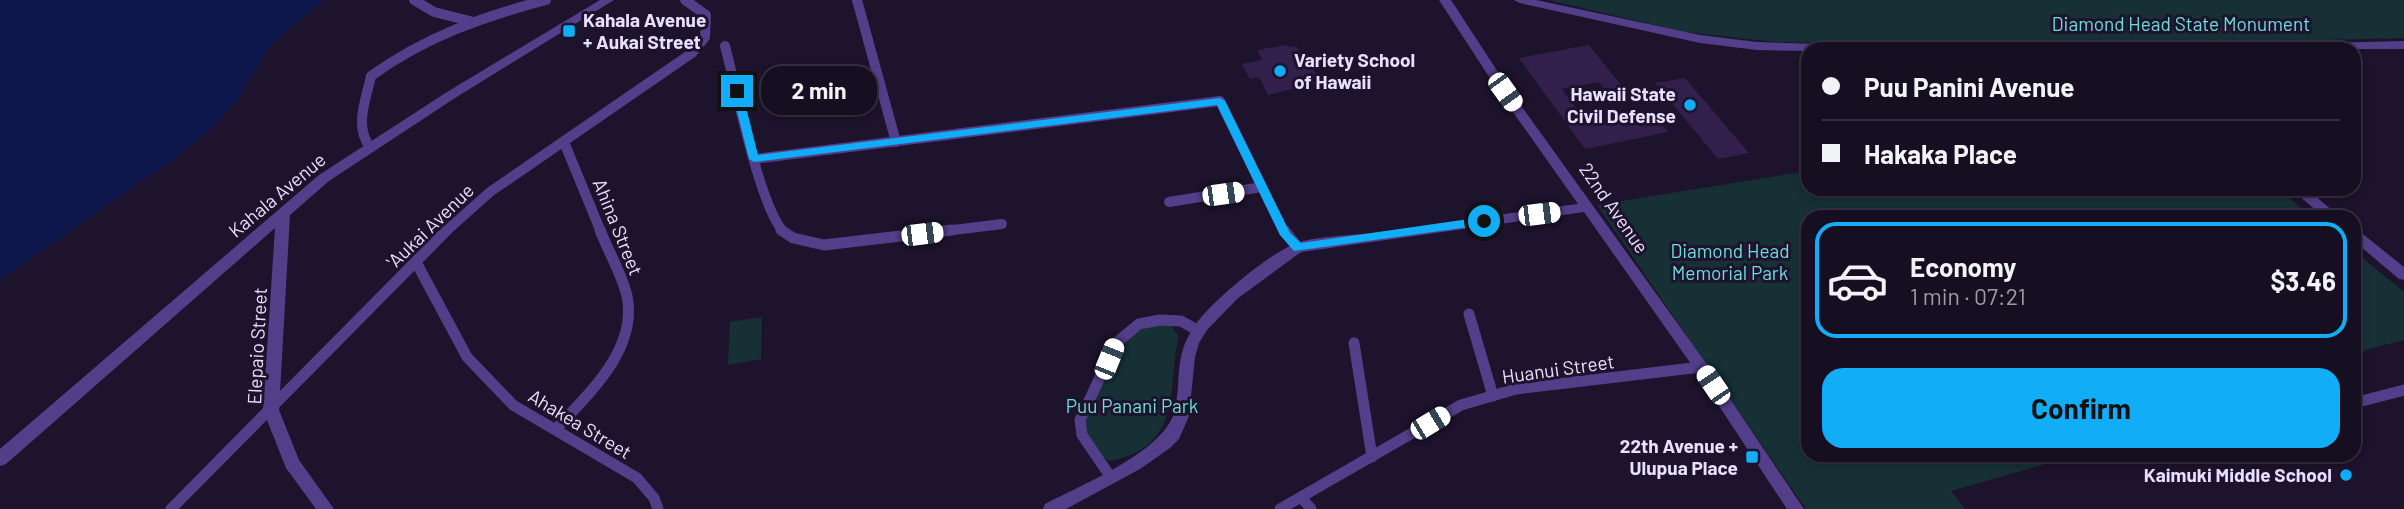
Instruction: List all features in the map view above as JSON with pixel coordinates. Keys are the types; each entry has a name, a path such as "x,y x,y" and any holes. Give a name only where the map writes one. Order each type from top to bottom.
{"street":[{"path":"414,0 421,8 438,16 471,21"},
{"path":"370,146 363,141 361,129 371,76 396,56 430,37 518,4 546,0"},
{"name":"Kahala Avenue","path":"0,459 324,178 370,146 608,0"},
{"name":"ʻAukai Avenue","path":"171,509 451,226 490,192 680,64 702,46 709,29 706,15 685,0"},
{"path":"857,0 896,142"},
{"name":"22nd Avenue","path":"1445,0 1505,92 1701,367 1791,508"},
{"path":"1520,0 1700,40 1801,47"},
{"path":"2361,46 2404,45"},
{"path":"725,46 754,159 774,219 781,230 807,243 843,244 1002,224"},
{"path":"754,159 1220,101 1286,235 1298,248"},
{"name":"Ahina Street","path":"555,430 599,382 622,345 627,324 626,296 564,142"},
{"path":"1169,202 1262,187"},
{"path":"2307,196 2324,210"},
{"path":"1051,509 1158,450 1173,434 1184,411 1187,354 1197,330 1259,273 1298,248 1588,207"},
{"name":"Elepaio Street","path":"283,212 271,410 292,463 326,509"},
{"path":"2361,240 2404,275"},
{"name":"Ahakea Street","path":"416,262 467,357 513,405 637,478 654,498 658,509"},
{"path":"1469,314 1493,396"},
{"path":"1110,476 1082,435 1080,420 1116,342 1139,324 1160,320 1181,321 1197,330"},
{"path":"1354,342 1372,457"},
{"name":"Huanui Street","path":"1280,509 1461,405 1516,389 1701,367"},
{"path":"2361,401 2404,390"},
{"path":"1301,497 1311,509"}],"green space":[{"name":"Diamond Head State Monument","path":"1548,0 2404,0 2404,38 2240,42 1801,42 1685,32"},
{"name":"Diamond Head Memorial Park","path":"1801,172 1801,196 2286,196 2304,210 1801,210 1801,462 2052,462 1951,491 1965,509 1806,509 1597,205"},
{"path":"2361,257 2404,292 2404,340 2361,351"},
{"path":"762,317 761,359 728,365 730,322"},
{"name":"Puu Panani Park","path":"1171,325 1179,336 1171,396 1161,429 1150,443 1134,454 1110,461 1098,452 1089,440 1086,426 1088,411 1128,338 1144,329"}],"shaded area":[{"path":"0,0 324,0 270,45 239,98 213,127 175,158 0,280"}],"building":[{"name":"Hawaii State Civil Defense","path":"1589,45 1629,95 1611,98 1599,82 1562,89 1588,124 1651,111 1668,132 1585,149 1519,58"},
{"name":"Variety School of Hawaii","path":"1296,46 1318,78 1313,79 1316,83 1268,95 1259,77 1250,79 1242,64 1262,60 1257,50"},
{"path":"1685,78 1749,153 1718,159 1655,83"}],"place":[{"name":"Kahala Avenue + Aukai Street","path":"569,31"},
{"name":"Variety School of Hawaii","path":"1280,71"},
{"name":"Hawaii State Civil Defense","path":"1690,105"},
{"name":"22th Avenue + Ulupua Place","path":"1752,457"},
{"name":"Kaimuki Middle School","path":"2346,475"}],"route":[{"path":"737,91 754,159 1220,101 1286,235 1298,248 1484,221"}]}
